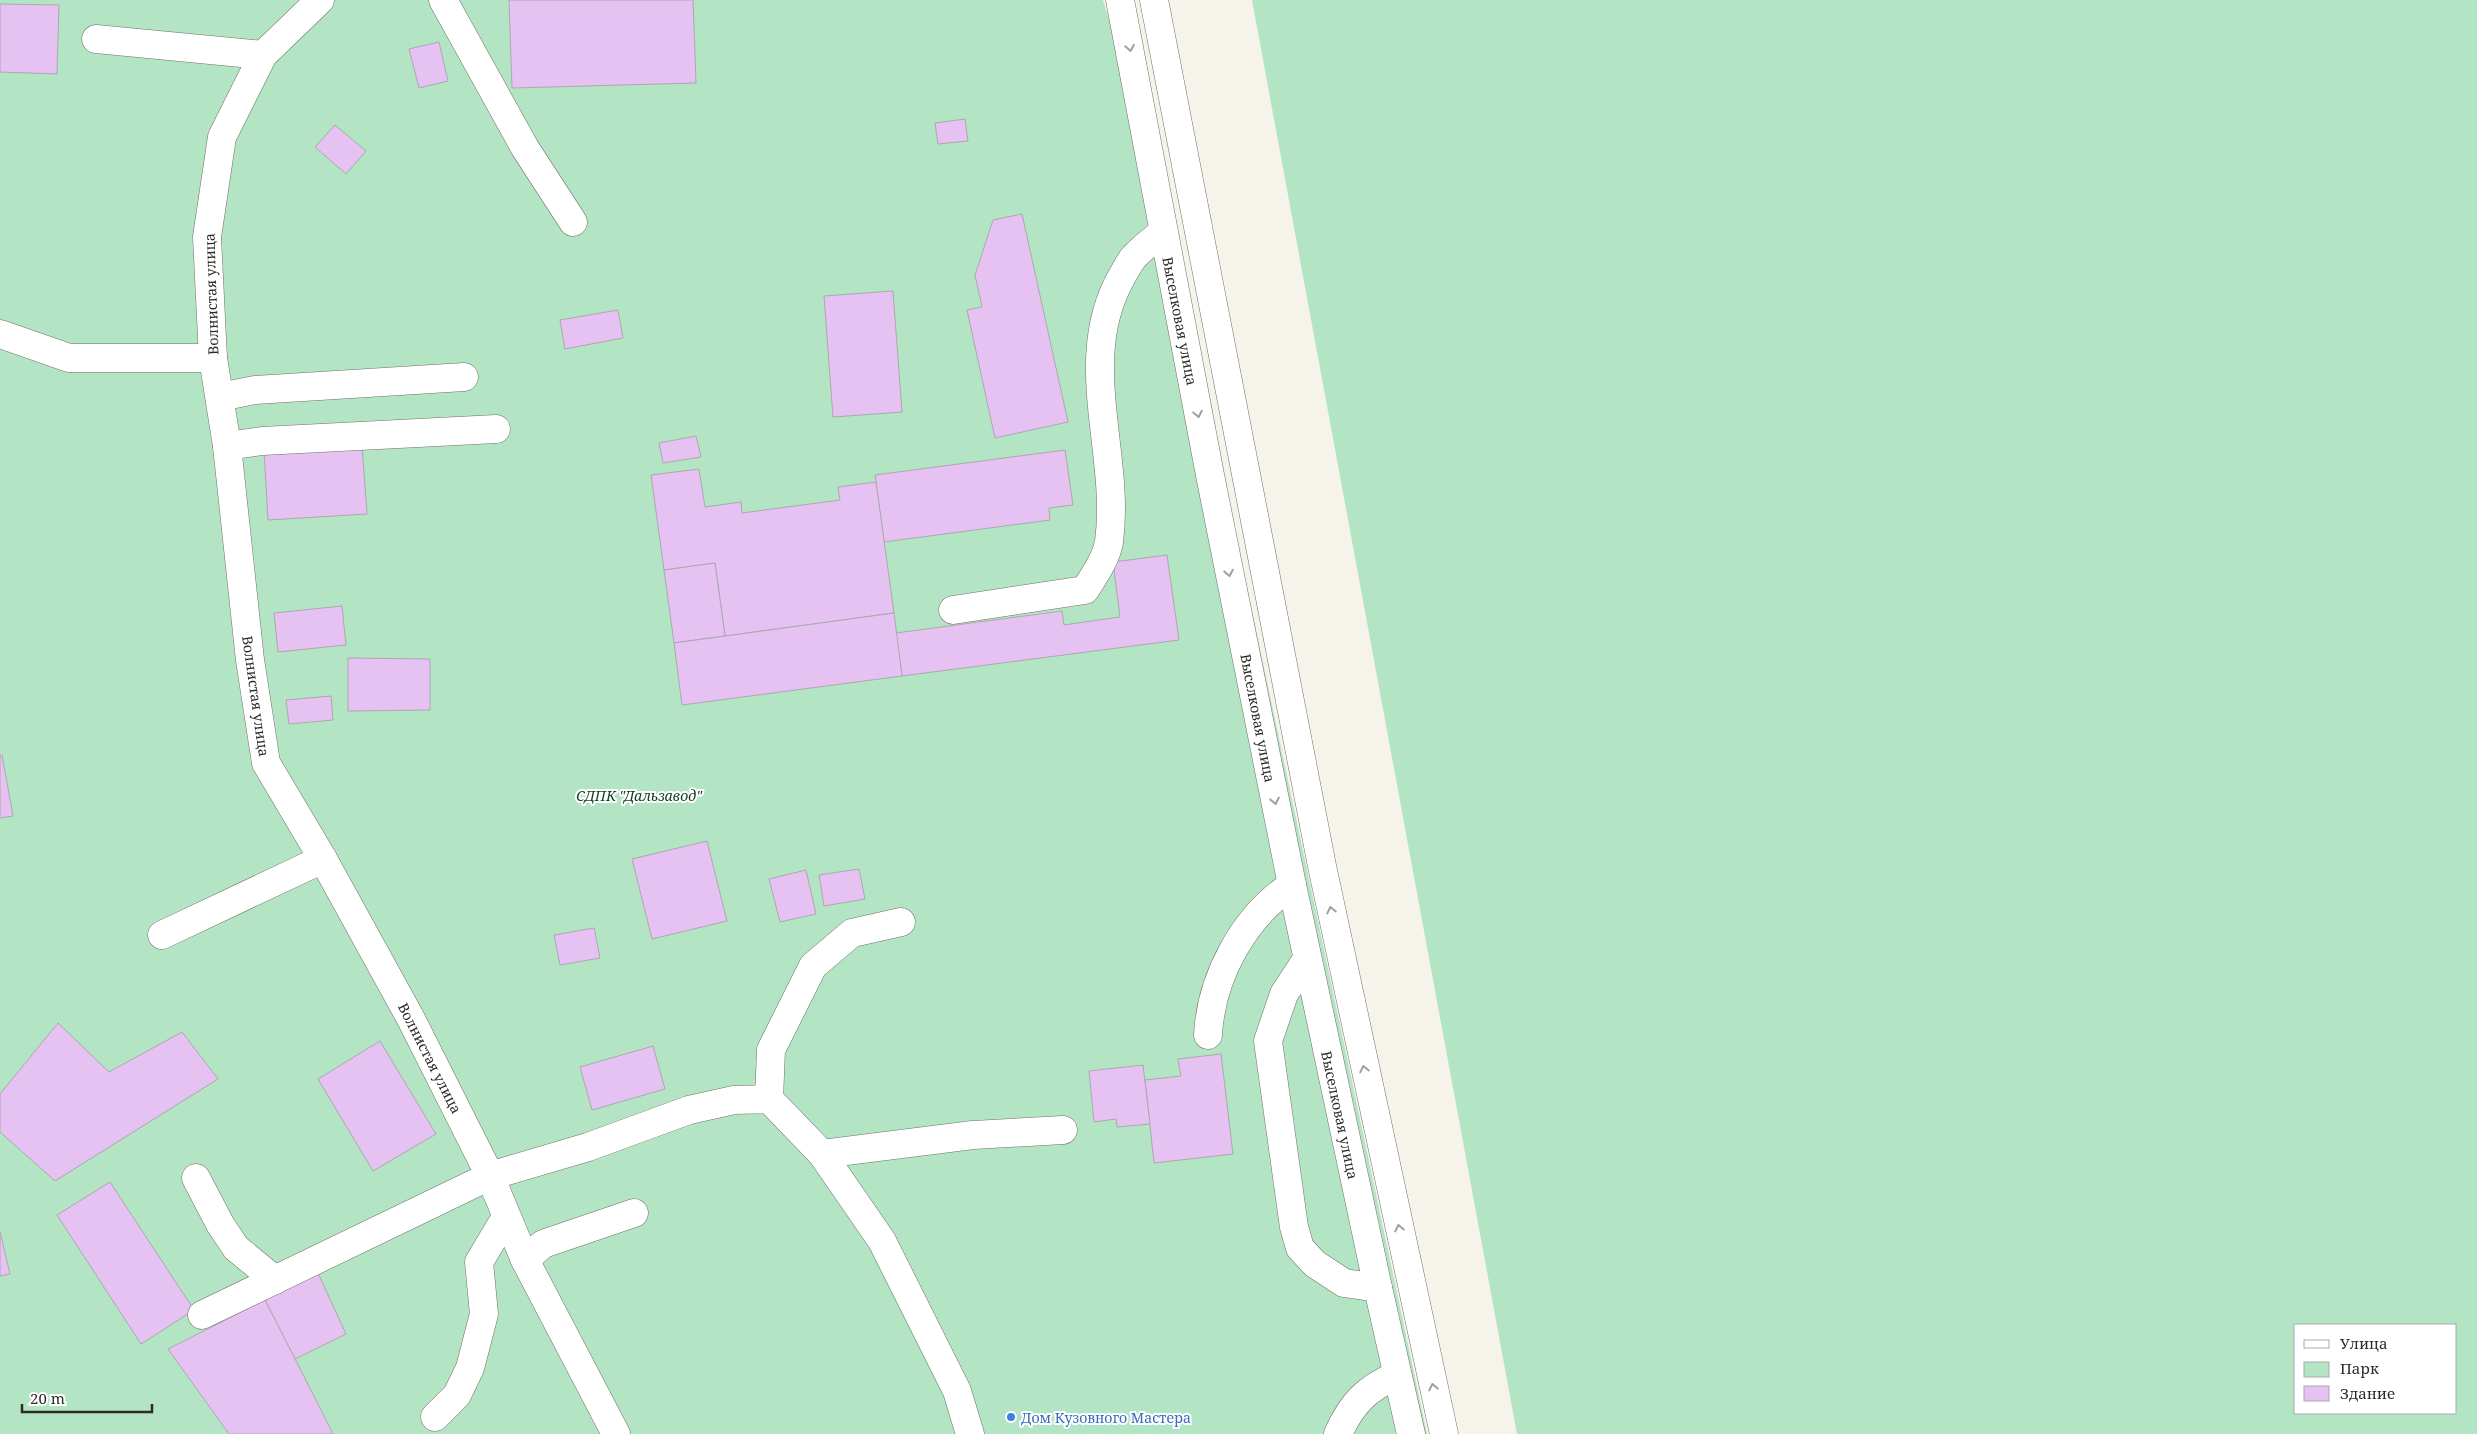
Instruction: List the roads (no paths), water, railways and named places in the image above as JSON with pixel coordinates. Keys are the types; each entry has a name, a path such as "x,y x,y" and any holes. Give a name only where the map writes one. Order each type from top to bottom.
{"main road":[{"name":"Волнистая улица","path":"320,0 263,55 222,137 207,237 213,358 227,446 250,660 266,763 323,859 411,1019 490,1176 525,1260 616,1434"},
{"path":"443,0 525,148 572,222"},
{"name":"Выселковая улица","path":"1120,0 1163,232 1307,960 1411,1434"},
{"path":"1154,0 1322,866 1444,1434"},
{"path":"96,38 263,55"},
{"path":"953,610 1085,590 1097,572 1108,544 1110,496 1100,390 1102,328 1111,296 1133,257 1163,232"},
{"path":"0,334 69,358 213,358"},
{"path":"220,397 255,390 464,377"},
{"path":"227,446 262,441 496,429"},
{"path":"162,935 323,859"},
{"path":"1208,1036 1214,995 1234,948 1260,913 1281,892 1292,885"},
{"path":"901,922 852,933 813,966 771,1050 769,1099 822,1154 882,1241 957,1390 970,1434"},
{"path":"1307,960 1284,994 1268,1041 1294,1227 1300,1248 1315,1264 1344,1283 1378,1288"},
{"path":"202,1314 490,1176 588,1147 689,1110 734,1100 769,1099"},
{"path":"822,1154 973,1134 1062,1130"},
{"path":"196,1178 220,1224 236,1248 275,1280"},
{"path":"525,1260 543,1244 634,1213"},
{"path":"435,1417 457,1396 470,1368 484,1314 479,1262 506,1217"},
{"path":"1338,1434 1352,1408 1364,1394 1374,1386 1397,1375"}],"place":[{"name":"Дом Кузовного Мастера","path":"1011,1417"}],"park label":[{"name":"СДПК \"Дальзавод\"","path":"639,795"}]}
